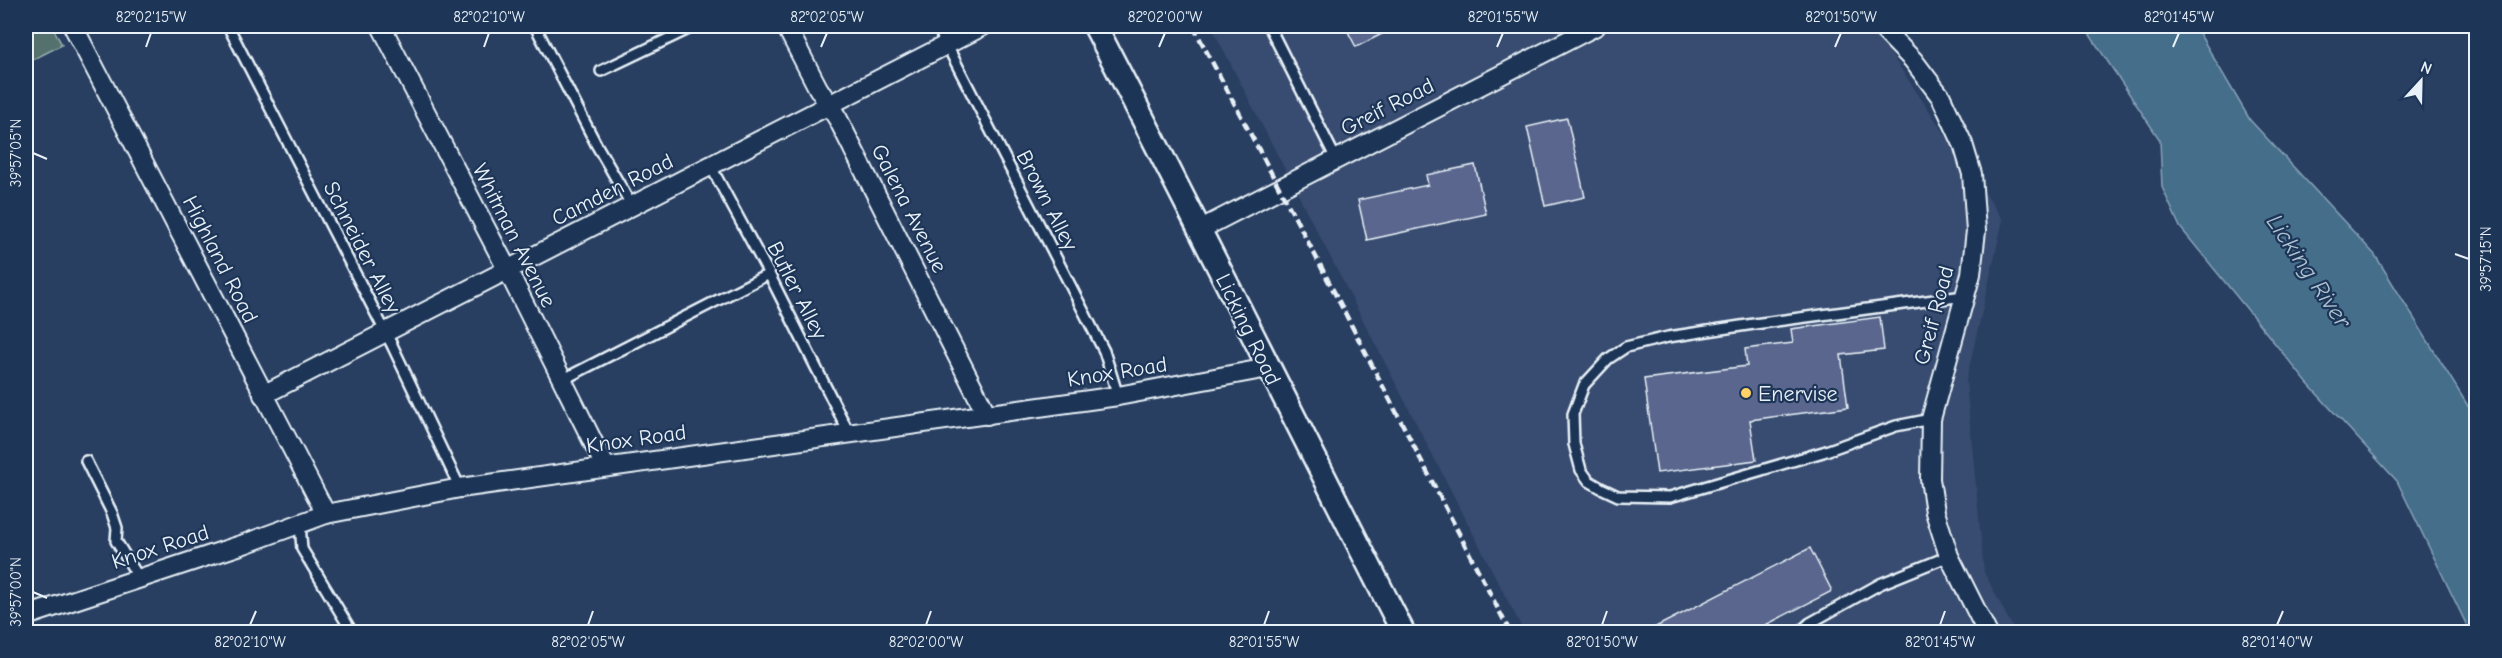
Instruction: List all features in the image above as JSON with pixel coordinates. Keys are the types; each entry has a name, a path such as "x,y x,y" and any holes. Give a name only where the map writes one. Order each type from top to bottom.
{"street":[{"name":"Highland Road","path":"74,26 263,396 326,514"},
{"name":"Whitman Avenue","path":"381,26 605,466"},
{"name":"Galena Avenue","path":"786,26 892,225 987,415"},
{"name":"Camden Road","path":"263,396 983,26"},
{"name":"Licking Road","path":"1095,26 1201,228 1268,368 1403,633"},
{"name":"Greif Road","path":"1201,228 1596,26"},
{"name":"Greif Road","path":"1880,26 1913,60 1941,98 1963,144 1972,174 1976,231 1971,274 1931,419 1930,479 1935,512 1949,556 1987,633"},
{"name":"Knox Road","path":"26,616 326,514 460,488 1118,396 1268,368"}],"lane":[{"name":"Schneider Alley","path":"228,26 385,333 460,488"},
{"path":"535,26 596,144 632,206"},
{"path":"602,71 695,26"},
{"name":"Brown Alley","path":"937,26 1104,351 1118,396"},
{"path":"1269,26 1336,159"},
{"name":"Butler Alley","path":"710,165 769,274 849,433"},
{"path":"562,381 769,274"},
{"path":"1931,419 1896,426 1823,452 1670,496 1618,496 1589,481 1581,470 1574,444 1573,414 1584,385 1608,359 1626,347 1668,337 1754,324 1964,296"},
{"path":"86,461 112,513 117,528 116,541 139,578"},
{"path":"300,524 302,549 352,633"},
{"path":"1800,633 1810,623 1880,584 1949,556"}],"shaded area":[{"path":"1211,26 1872,26 2003,220 1966,381 1984,572 2015,632 1524,632"}],"green space":[{"path":"26,26 52,26 62,45 26,63"}],"water":[{"name":"Licking River","path":"2084,26 2195,26 2250,120 2375,255 2476,419 2476,632 2470,632 2397,481 2308,384 2180,227 2162,187 2160,140"}],"building":[{"path":"1345,26 1398,26 1356,47"},
{"path":"1567,118 1585,197 1545,206 1527,127"},
{"path":"1475,165 1486,214 1367,240 1358,200 1428,185 1426,175"},
{"name":"Enervise","path":"1880,317 1884,350 1841,355 1848,407 1750,420 1756,460 1657,473 1644,379 1747,366 1745,349 1793,343 1791,329"},
{"path":"1810,548 1832,591 1750,633 1644,633"}],"railway":[{"path":"1193,26 1315,255 1510,632"}],"place":[{"name":"Enervise","path":"1746,393"}]}
